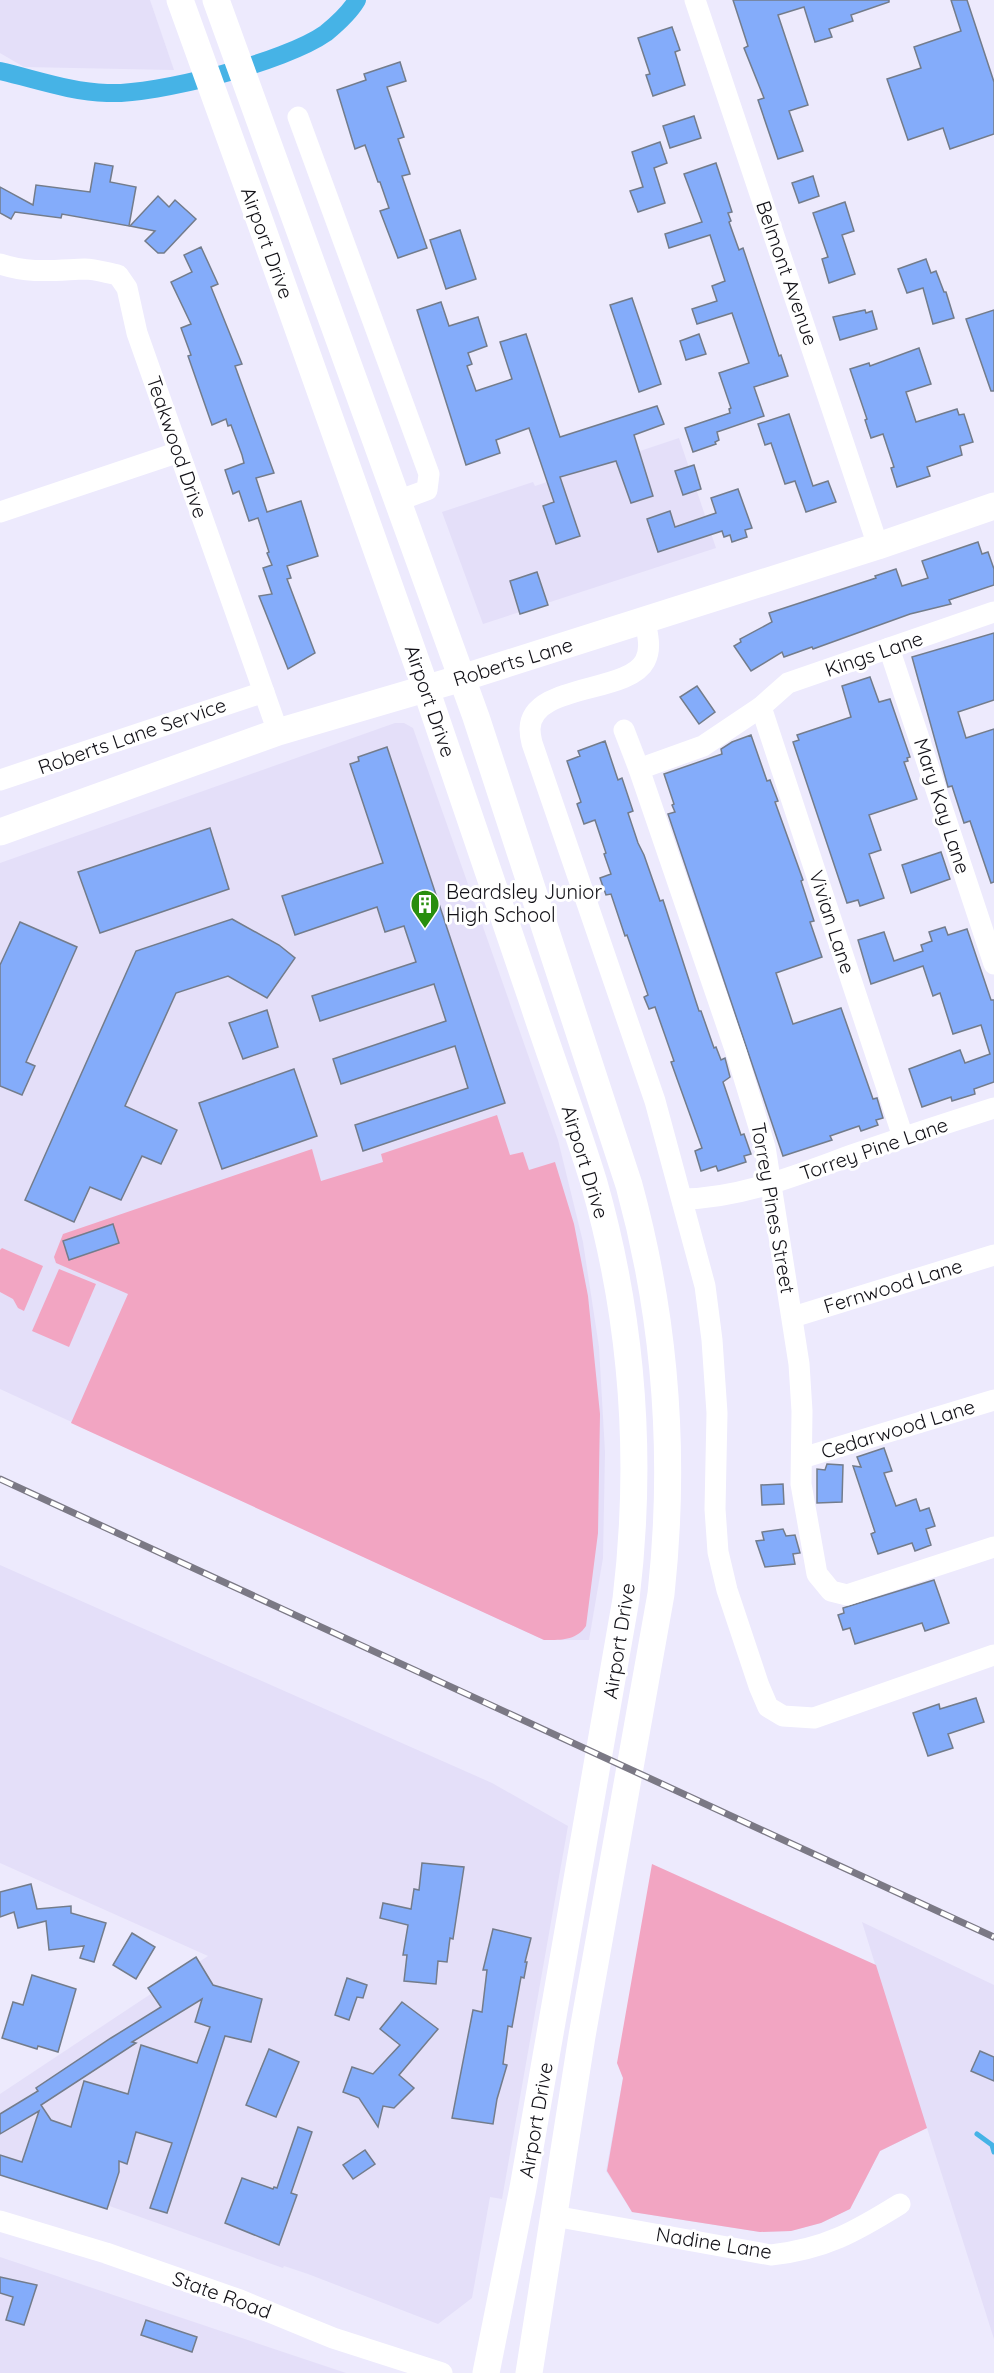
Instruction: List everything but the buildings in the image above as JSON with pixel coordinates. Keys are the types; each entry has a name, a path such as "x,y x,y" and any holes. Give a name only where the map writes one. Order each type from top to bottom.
{"main road":[{"name":"Airport Drive","path":"180,0 425,689 593,1183 623,1308 635,1420 636,1479 633,1541 622,1628 524,2188 486,2373"},
{"name":"Airport Drive","path":"216,0 462,678 630,1185 653,1289 667,1409 669,1501 661,1594 582,2036 529,2373"},
{"name":"Roberts Lane","path":"0,832 278,732 462,678 993,509"}],"street":[{"name":"Belmont Avenue","path":"695,0 878,546"},
{"path":"298,117 429,474 426,490 397,501"},
{"name":"Teakwood Drive","path":"0,264 34,271 62,272 87,269 118,275 127,288 137,333 278,732"},
{"path":"0,512 179,452"},
{"name":"Kings Lane","path":"761,707 788,683 994,612"},
{"path":"645,620 649,649 645,662 634,673 559,697 534,715 530,728 532,743 655,1101 705,1286 712,1340 717,1413 715,1509 718,1552 727,1590 759,1686 768,1707 783,1716 814,1718 994,1655"},
{"name":"Mary Kay Lane","path":"889,648 994,964"},
{"name":"Roberts Lane Service","path":"0,780 264,692"},
{"path":"639,769 703,746 761,707"},
{"name":"Vivian Lane","path":"761,707 903,1137"},
{"name":"Torrey Pines Street","path":"624,730 737,1055 765,1147 792,1317 802,1411 801,1484 818,1574 831,1591 847,1595 994,1547"},
{"name":"Torrey Pine Lane","path":"683,1199 708,1199 772,1184 903,1137 994,1108"},
{"name":"Fernwood Lane","path":"792,1317 994,1255"},
{"name":"Cedarwood Lane","path":"802,1458 994,1400"},
{"name":"Nadine Lane","path":"554,2216 771,2255 801,2252 835,2241 900,2204"},
{"name":"State Road","path":"0,2221 106,2253 240,2300 333,2338 442,2373"}],"shaded area":[{"path":"0,0 150,0 174,70 24,67 0,53"},
{"path":"679,438 716,548 483,624 442,512 533,482 535,486"},
{"path":"395,723 404,723 413,728 558,1140 583,1242 599,1347 605,1452 603,1558 589,1640 544,1640 0,1389 0,863"},
{"path":"497,1115 510,1155 523,1152 529,1170 555,1162 574,1224 588,1296 600,1414 598,1533 586,1626 577,1635 562,1640 544,1640 71,1423 128,1294 56,1263 54,1257 63,1234 312,1149 321,1181 383,1162 381,1154"},
{"path":"2,1248 43,1266 24,1311 18,1308 13,1299 0,1292 0,1250"},
{"path":"59,1269 96,1284 69,1347 32,1331"},
{"path":"0,1565 492,1783 568,1826 502,2199 490,2197 472,2298 438,2324 308,2274 284,2266 283,2268 0,2167 0,2094 208,1956 0,1863"},
{"path":"652,1864 876,1965 927,2128 880,2151 850,2209 821,2223 791,2231 760,2232 632,2212 607,2171 623,2078 617,2063"},
{"path":"862,1922 994,1985 994,2339 927,2128 880,2151 850,2209 821,2223 791,2231 760,2232 632,2212 606,2171 623,2078 617,2063 875,1964"},
{"path":"0,2257 346,2373 0,2373"}],"waterway":[{"path":"0,71 67,88 94,92 157,89 220,75 282,55 307,44 334,26 357,0"},
{"path":"977,2134 992,2145 994,2152"}],"railway":[{"path":"0,1479 994,1937"}],"place":[{"name":"Beardsley Junior High School","path":"425,930"}]}
